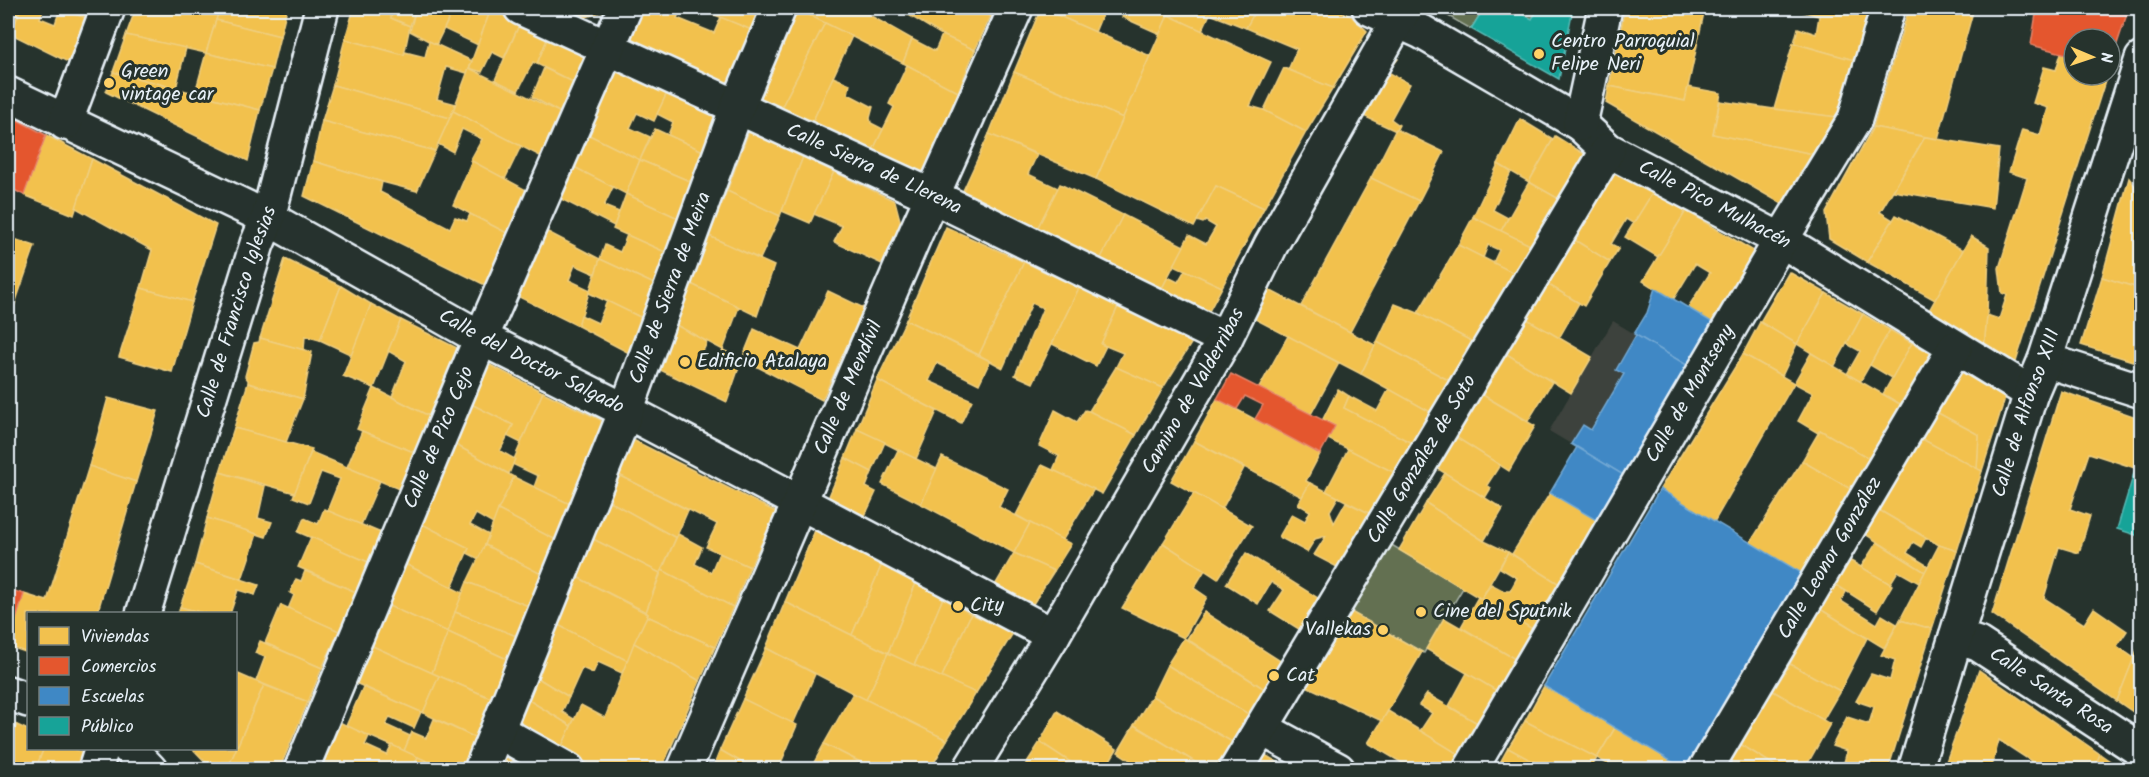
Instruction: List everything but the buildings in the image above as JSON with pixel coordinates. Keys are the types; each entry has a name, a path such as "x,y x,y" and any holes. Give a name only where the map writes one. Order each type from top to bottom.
{"street":[{"path":"65,123 108,8"},
{"name":"Calle de Francisco Iglesias","path":"144,612 257,244 268,218 322,8"},
{"name":"Calle Sierra de Llerena","path":"521,8 738,105 932,196 1225,339"},
{"name":"Calle de Pico Cejo","path":"301,770 481,338 625,8"},
{"name":"Calle de Sierra de Meira","path":"481,770 626,411 738,105 779,8"},
{"name":"Calle de Mendívil","path":"684,770 932,196 1016,8"},
{"path":"1580,124 1605,8"},
{"name":"Calle de Montseny","path":"1470,770 1781,240 1855,119 1888,8"},
{"name":"Calle Pico Mulhacén","path":"1391,12 1422,33 1580,124 1608,150 1781,240 1954,348 2031,393"},
{"name":"Camino de Valderribas","path":"970,770 1053,635 1225,339 1391,12"},
{"name":"Calle de Alfonso XIII","path":"1915,770 2031,393 2045,360 2142,58"},
{"name":"Calle del Doctor Salgado","path":"8,94 268,218 481,338 626,411 1053,635"},
{"name":"Calle González de Soto","path":"1236,770 1608,150"},
{"name":"Calle Leonor González","path":"1706,770 1954,348"},
{"path":"2045,360 2142,390"},
{"name":"Calle Santa Rosa","path":"1956,637 1978,644 2142,751"},
{"path":"8,693 27,700"},
{"path":"1262,728 1338,770"},
{"path":"498,730 568,770"},
{"path":"95,770 101,750"},
{"path":"131,750 150,770"}],"shaded area":[{"path":"1613,321 1690,367 1625,476 1549,431"}],"green space":[{"path":"1443,8 1484,8 1471,29 1441,12"},
{"path":"1511,8 1539,8 1532,19"},
{"path":"1390,544 1463,588 1424,653 1351,612"}],"place":[{"name":"Centro Parroquial Felipe Neri","path":"1539,54"},
{"name":"Green vintage car","path":"109,83"},
{"name":"Edificio Atalaya","path":"685,362"},
{"name":"City","path":"958,606"},
{"name":"Cine del Sputnik","path":"1421,612"},
{"name":"Vallekas","path":"1383,630"},
{"name":"Cat","path":"1274,676"}]}
